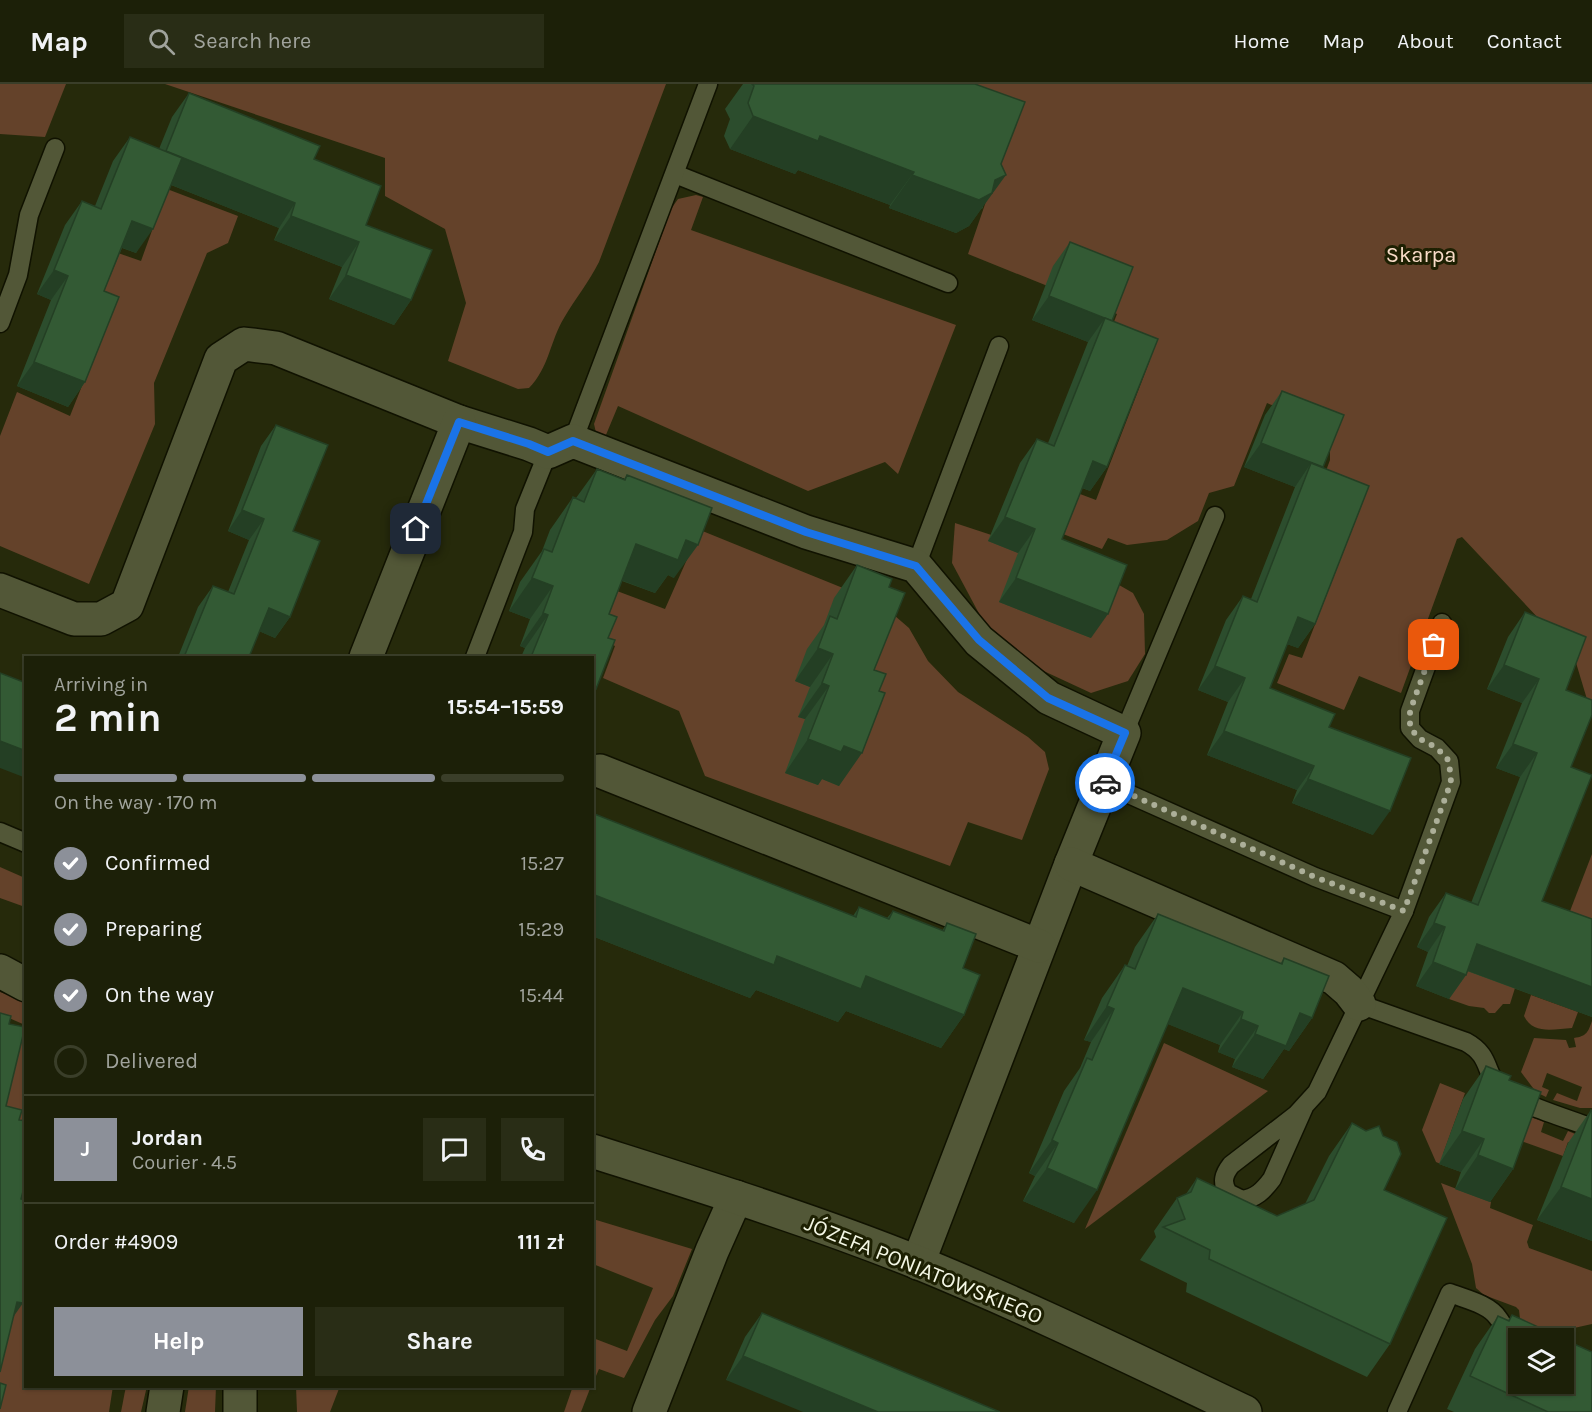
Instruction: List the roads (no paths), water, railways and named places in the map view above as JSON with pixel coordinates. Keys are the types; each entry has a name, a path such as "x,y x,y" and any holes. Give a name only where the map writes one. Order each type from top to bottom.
{"street":[{"path":"0,590 74,619 101,619 127,605 221,359 244,344 276,348 459,422 529,444 560,446 806,532 916,566 979,640 1048,698 1125,733 1071,864 918,1263"},
{"path":"366,656 459,422"},
{"path":"600,771 1039,946"},
{"path":"1071,864 1334,978 1349,991 1359,1004"},
{"path":"0,958 24,962"},
{"path":"0,971 24,984"},
{"name":"JÓZEFA PONIATOWSKIEGO","path":"594,1152 736,1197 918,1263 1042,1316 1245,1412"},
{"path":"649,1412 712,1251 736,1197"},
{"path":"163,1412 167,1388"},
{"path":"240,1388 240,1412"}],"lane":[{"path":"475,656 523,532 525,509 560,446 675,174 708,84"},
{"path":"0,322 18,275 28,215 55,148"},
{"path":"675,174 948,283"},
{"path":"916,566 999,346"},
{"path":"1125,733 1215,516"},
{"path":"1304,1107 1231,1165 1225,1172 1223,1180 1228,1192 1242,1200 1258,1195 1272,1179 1304,1107 1324,1078 1404,911 1451,782 1449,761 1437,748 1420,739 1410,728 1410,711 1442,622"},
{"path":"1104,783 1315,877 1404,911"},
{"path":"0,832 24,842"},
{"path":"1359,1004 1476,1047 1485,1059 1496,1084 1507,1095 1592,1128"},
{"path":"1397,1412 1450,1293 1492,1311 1499,1318 1508,1335"}],"park label":[{"name":"Skarpa","path":"1421,254"}]}
